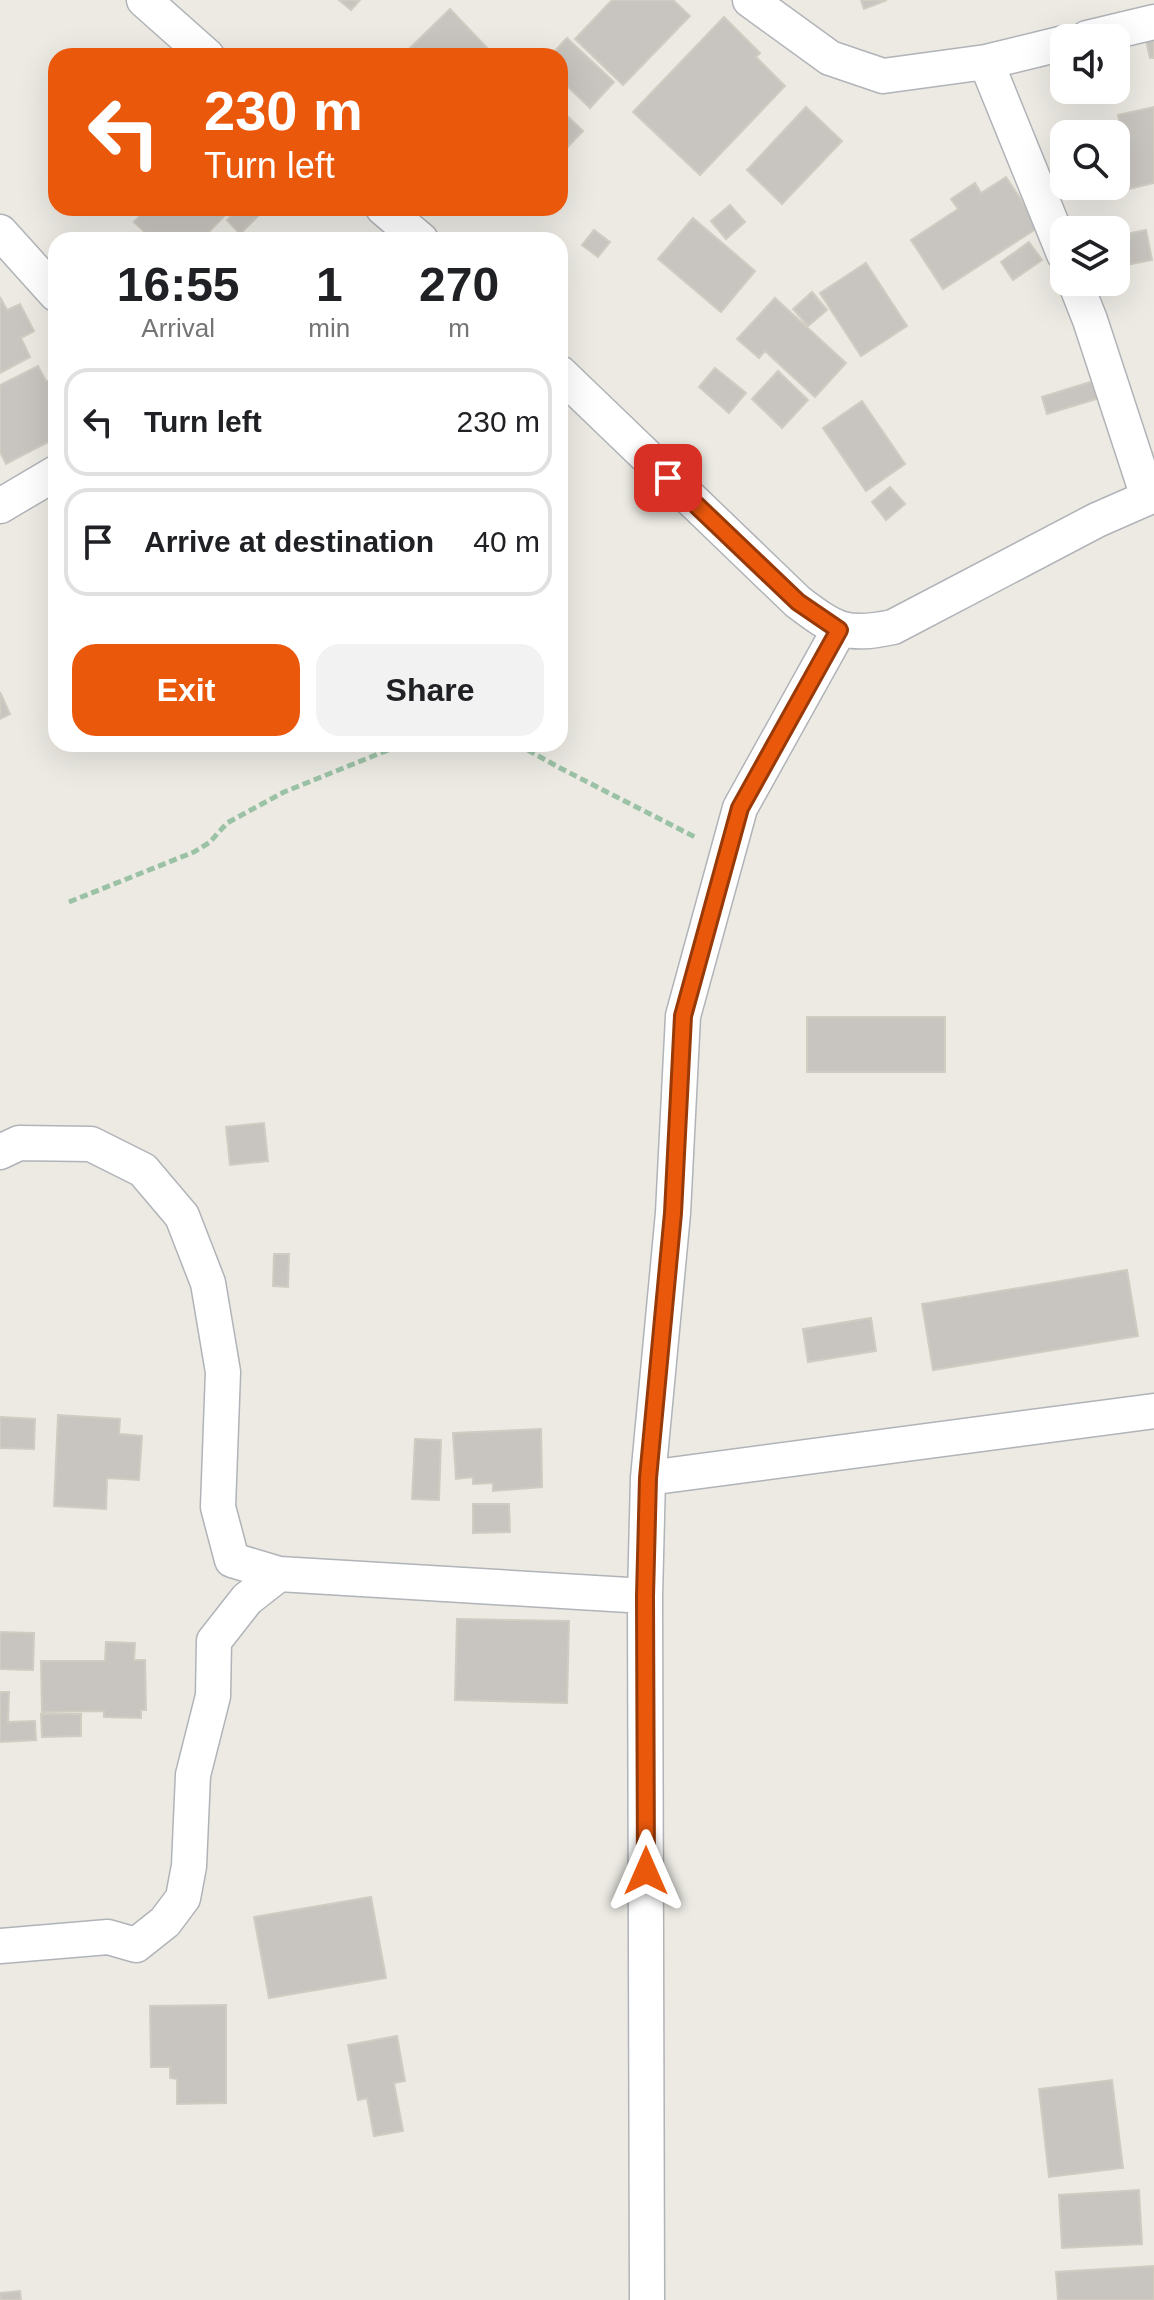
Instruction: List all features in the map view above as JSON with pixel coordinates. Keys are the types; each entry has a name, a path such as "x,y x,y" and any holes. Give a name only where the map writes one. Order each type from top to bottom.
{"street":[{"path":"144,0 198,48"},
{"path":"750,0 830,58 883,76 986,62 1050,46"},
{"path":"1130,28 1154,22"},
{"path":"986,62 1050,220"},
{"path":"392,216 412,232"},
{"path":"0,232 48,285"},
{"path":"568,381 798,602 839,630 867,632 893,627 1097,520 1151,496 1081,296"},
{"path":"0,506 48,478"},
{"path":"647,2300 645,1596 648,1478 673,1213 683,1016 740,808 839,630"},
{"path":"0,1152 19,1143 91,1144 143,1170 182,1216 208,1283 223,1372 218,1507 232,1560 279,1574 645,1596"},
{"path":"648,1478 1154,1411"},
{"path":"0,1946 108,1937 136,1945 165,1922 183,1898 189,1866 193,1775 213,1696 214,1641 247,1599 279,1574"}],"path":[{"path":"69,902 194,852 210,842 227,823 284,792 383,752"},
{"path":"532,752 695,837 721,878"}],"building":[{"path":"339,0 360,0 351,10"},
{"path":"612,0 673,0 690,16 623,85 575,39"},
{"path":"861,0 887,0 864,9"},
{"path":"450,9 487,48 410,48"},
{"path":"724,17 760,53 756,57 785,86 700,175 633,112"},
{"path":"567,38 614,82 590,108 568,87 568,48 558,48"},
{"path":"1154,39 1154,58 1150,58 1146,41"},
{"path":"806,107 842,141 782,204 747,170"},
{"path":"1154,107 1154,183 1130,189 1130,120 1119,120 1118,115"},
{"path":"568,117 583,131 568,147"},
{"path":"1006,177 1039,227 943,289 911,240 958,209 951,199 975,183 981,193"},
{"path":"730,205 745,222 726,239 711,221"},
{"path":"140,216 224,216 209,232 145,232 134,222"},
{"path":"231,216 258,216 242,232 238,232 227,220"},
{"path":"693,218 755,271 721,312 658,259"},
{"path":"594,230 610,242 598,257 582,245"},
{"path":"1146,230 1152,260 1130,264 1130,233"},
{"path":"1029,242 1042,260 1013,280 1001,262"},
{"path":"866,263 907,326 861,356 820,293"},
{"path":"812,292 827,310 808,326 793,309"},
{"path":"0,297 7,310 20,304 34,331 21,338 30,357 0,373"},
{"path":"775,298 846,363 815,397 765,351 759,358 737,339"},
{"path":"38,366 48,381 48,442 6,464 0,452 0,385"},
{"path":"715,368 746,393 729,413 699,387"},
{"path":"778,371 808,400 782,428 752,399"},
{"path":"1103,378 1109,395 1047,414 1042,397"},
{"path":"862,401 905,464 866,491 823,428"},
{"path":"890,487 905,504 886,520 872,502"},
{"path":"0,692 10,714 0,719"},
{"path":"807,1017 945,1017 945,1072 807,1072"},
{"path":"264,1123 268,1161 230,1165 226,1127"},
{"path":"274,1254 289,1254 288,1287 273,1286"},
{"path":"1127,1270 1138,1336 933,1370 922,1304"},
{"path":"871,1318 876,1351 808,1362 803,1329"},
{"path":"58,1415 120,1419 119,1434 142,1436 139,1480 107,1478 106,1509 54,1506"},
{"path":"0,1417 35,1419 34,1449 0,1448"},
{"path":"541,1429 542,1487 493,1491 493,1483 473,1484 473,1477 456,1479 453,1433"},
{"path":"415,1439 441,1440 439,1500 412,1499"},
{"path":"473,1504 509,1504 510,1532 473,1533"},
{"path":"457,1619 569,1621 567,1703 455,1700"},
{"path":"0,1632 34,1633 33,1670 0,1669"},
{"path":"106,1642 135,1643 134,1660 145,1660 146,1710 141,1710 141,1718 104,1717 104,1711 42,1712 41,1661 105,1661"},
{"path":"0,1692 9,1692 8,1722 35,1721 36,1740 0,1742"},
{"path":"41,1714 81,1714 81,1736 42,1737"},
{"path":"371,1897 386,1978 269,1998 254,1917"},
{"path":"226,2005 226,2103 177,2104 177,2079 170,2078 170,2067 151,2067 150,2006"},
{"path":"397,2036 405,2081 394,2083 403,2131 374,2136 367,2098 358,2100 348,2045"},
{"path":"1112,2080 1123,2168 1049,2177 1039,2089"},
{"path":"1139,2190 1142,2244 1062,2248 1059,2195"},
{"path":"1154,2266 1154,2300 1058,2300 1056,2272"},
{"path":"20,2291 21,2300 0,2300 0,2293"}],"route":[{"path":"646,1871 648,1478 673,1213 683,1016 740,808 839,630 798,602 668,478"}]}
